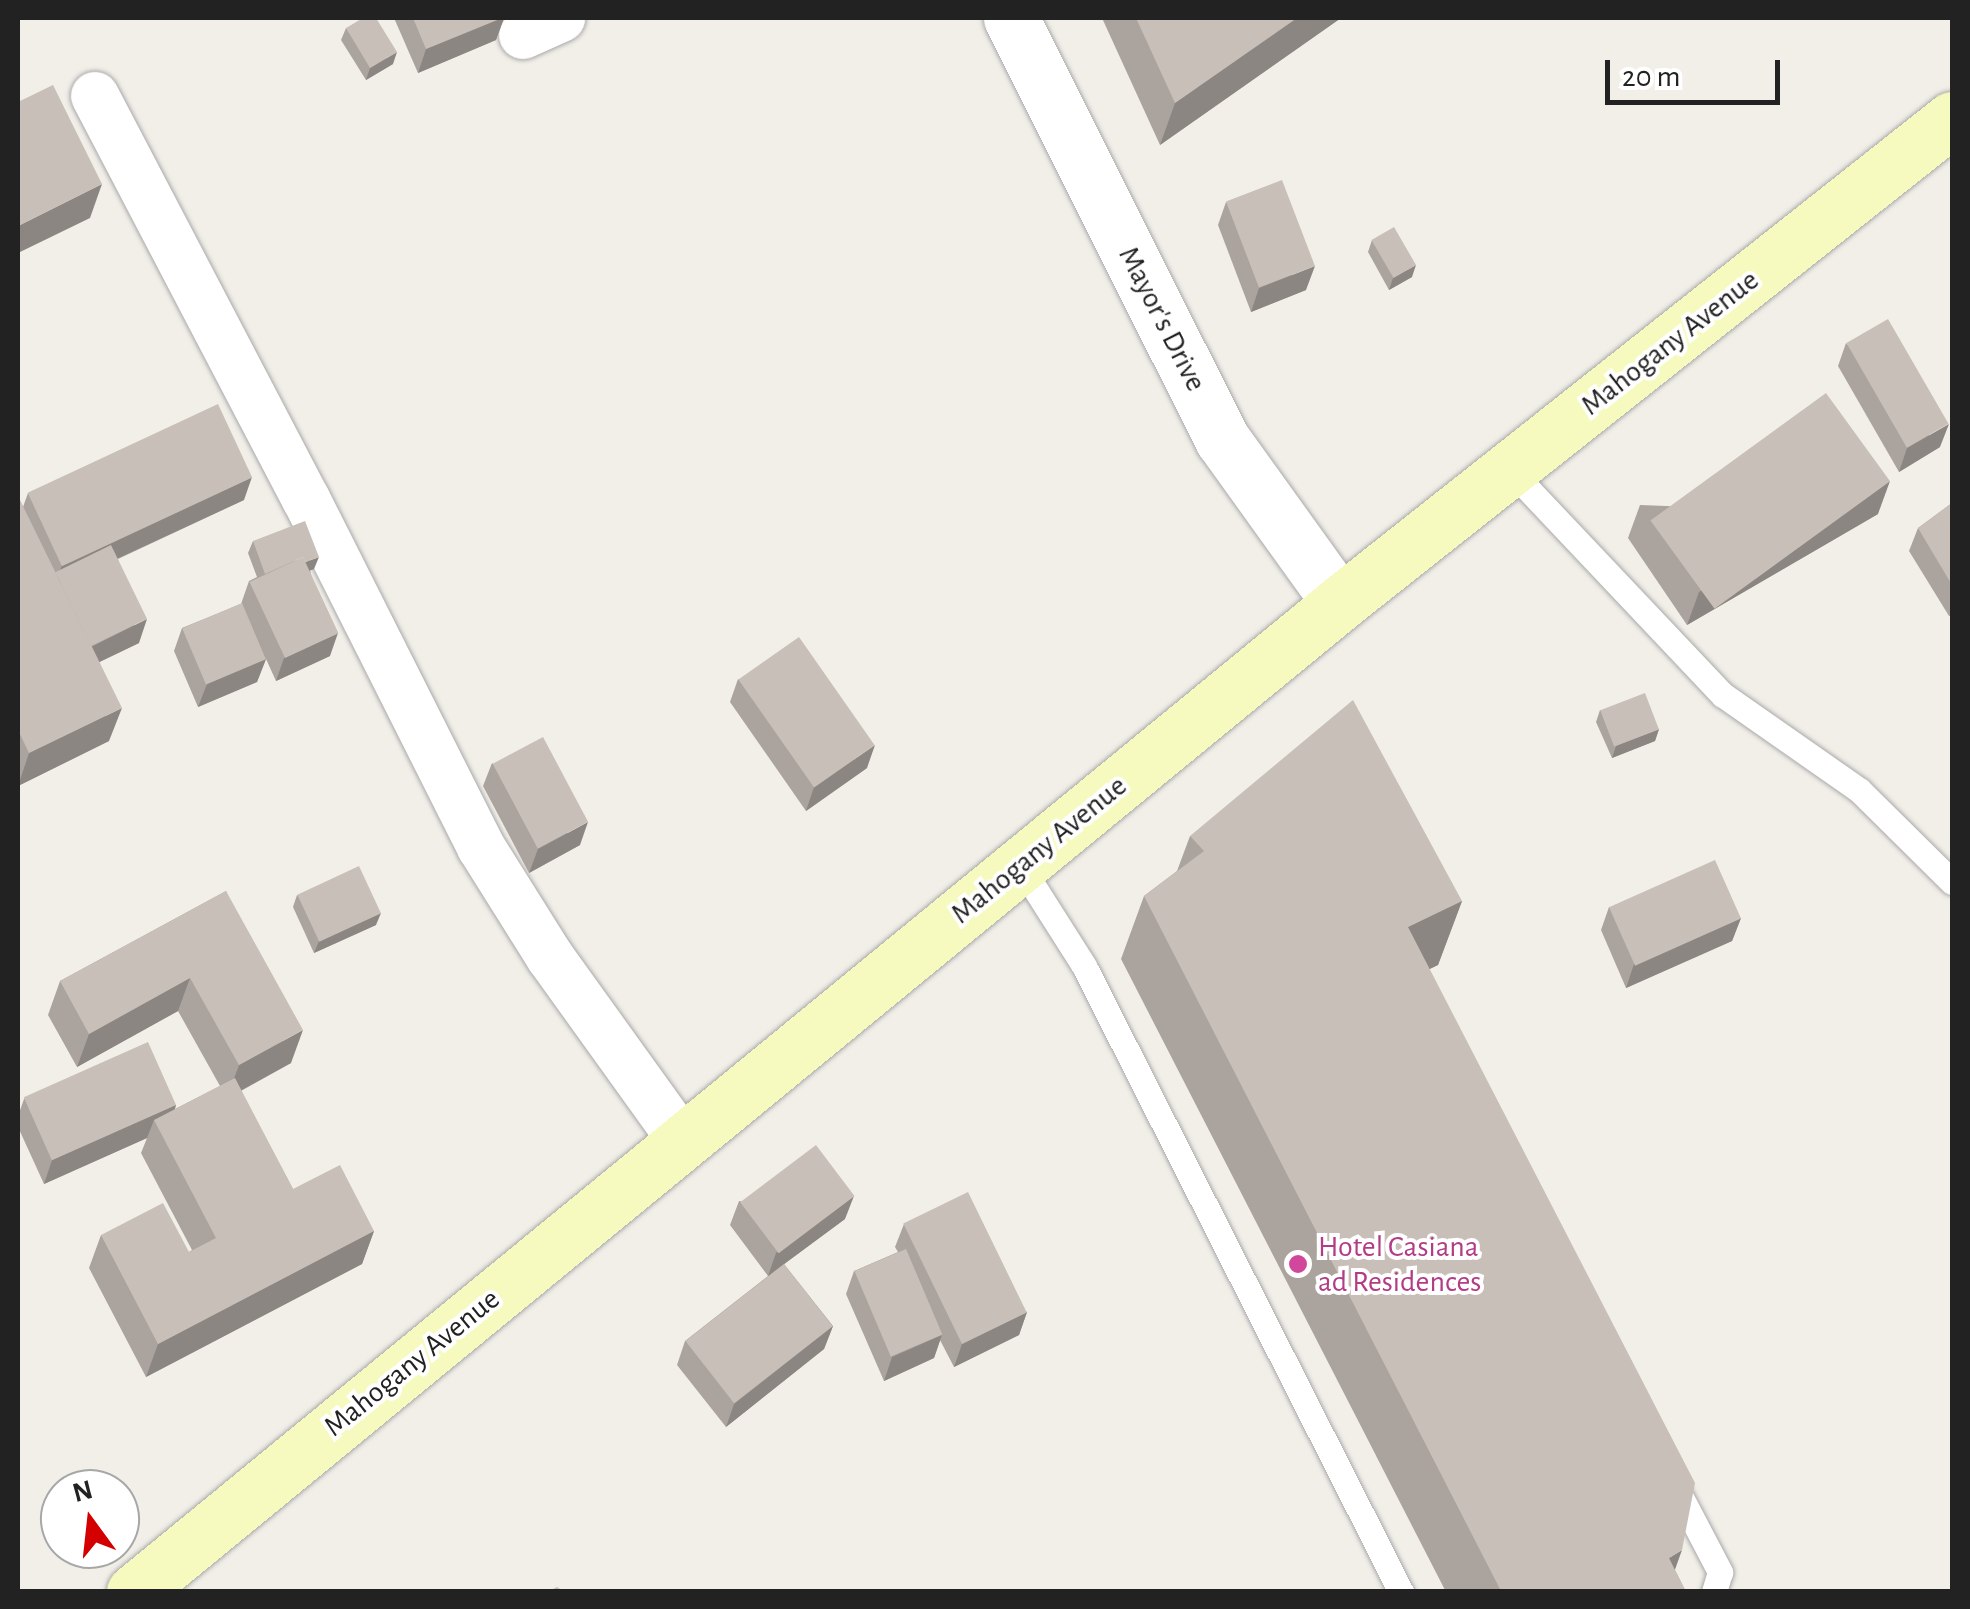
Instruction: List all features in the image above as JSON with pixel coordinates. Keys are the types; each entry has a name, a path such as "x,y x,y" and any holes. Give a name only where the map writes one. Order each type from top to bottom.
{"main road":[{"name":"Mahogany Avenue","path":"134,1592 1340,603 1952,119"}],"street":[{"name":"Mayor's Drive","path":"1011,18 1222,439 1340,603"},
{"path":"95,96 306,499 481,848 550,957 682,1141"}],"lane":[{"path":"1510,470 1723,694 1859,790 1952,882"},
{"path":"1020,865 1084,966 1400,1592"},
{"path":"1666,1467 1720,1572 1714,1592"}],"building":[{"path":"363,18 376,18 397,52 370,68 346,28"},
{"path":"413,18 502,18 426,49"},
{"path":"1136,18 1297,18 1175,103"},
{"path":"53,85 102,184 18,226 18,102"},
{"path":"1282,180 1315,266 1259,287 1226,202"},
{"path":"1394,227 1416,265 1393,278 1371,240"},
{"path":"1888,319 1948,424 1907,448 1846,343"},
{"path":"1826,393 1890,481 1715,609 1650,521"},
{"path":"218,404 252,477 62,566 28,493"},
{"path":"18,496 122,708 29,753 18,730"},
{"path":"1952,503 1952,585 1918,528"},
{"path":"305,521 319,557 305,562 303,557 265,574 253,541"},
{"path":"111,545 147,619 91,646 55,572"},
{"path":"303,557 338,633 285,658 250,582"},
{"path":"242,603 266,659 206,685 182,628"},
{"path":"799,637 875,745 814,788 738,679"},
{"path":"1645,693 1659,729 1614,747 1600,710"},
{"path":"1353,700 1462,901 1408,927 1695,1483 1682,1550 1669,1558 1686,1592 1501,1591 1144,896 1204,851 1190,836"},
{"path":"543,737 588,822 538,849 493,764"},
{"path":"1715,860 1741,918 1635,966 1609,907"},
{"path":"359,866 381,913 319,942 297,895"},
{"path":"226,891 303,1030 239,1065 190,978 89,1034 60,981"},
{"path":"148,1042 176,1105 52,1160 24,1097"},
{"path":"235,1078 293,1189 340,1165 374,1231 158,1344 101,1235 163,1203 189,1252 216,1238 154,1120"},
{"path":"816,1145 855,1196 779,1253 740,1202"},
{"path":"968,1192 1027,1312 962,1344 903,1224"},
{"path":"906,1249 942,1335 891,1356 854,1271"},
{"path":"784,1264 833,1326 734,1403 685,1341"}],"place":[{"name":"Hotel Casiana ad Residences","path":"1298,1264"}]}
